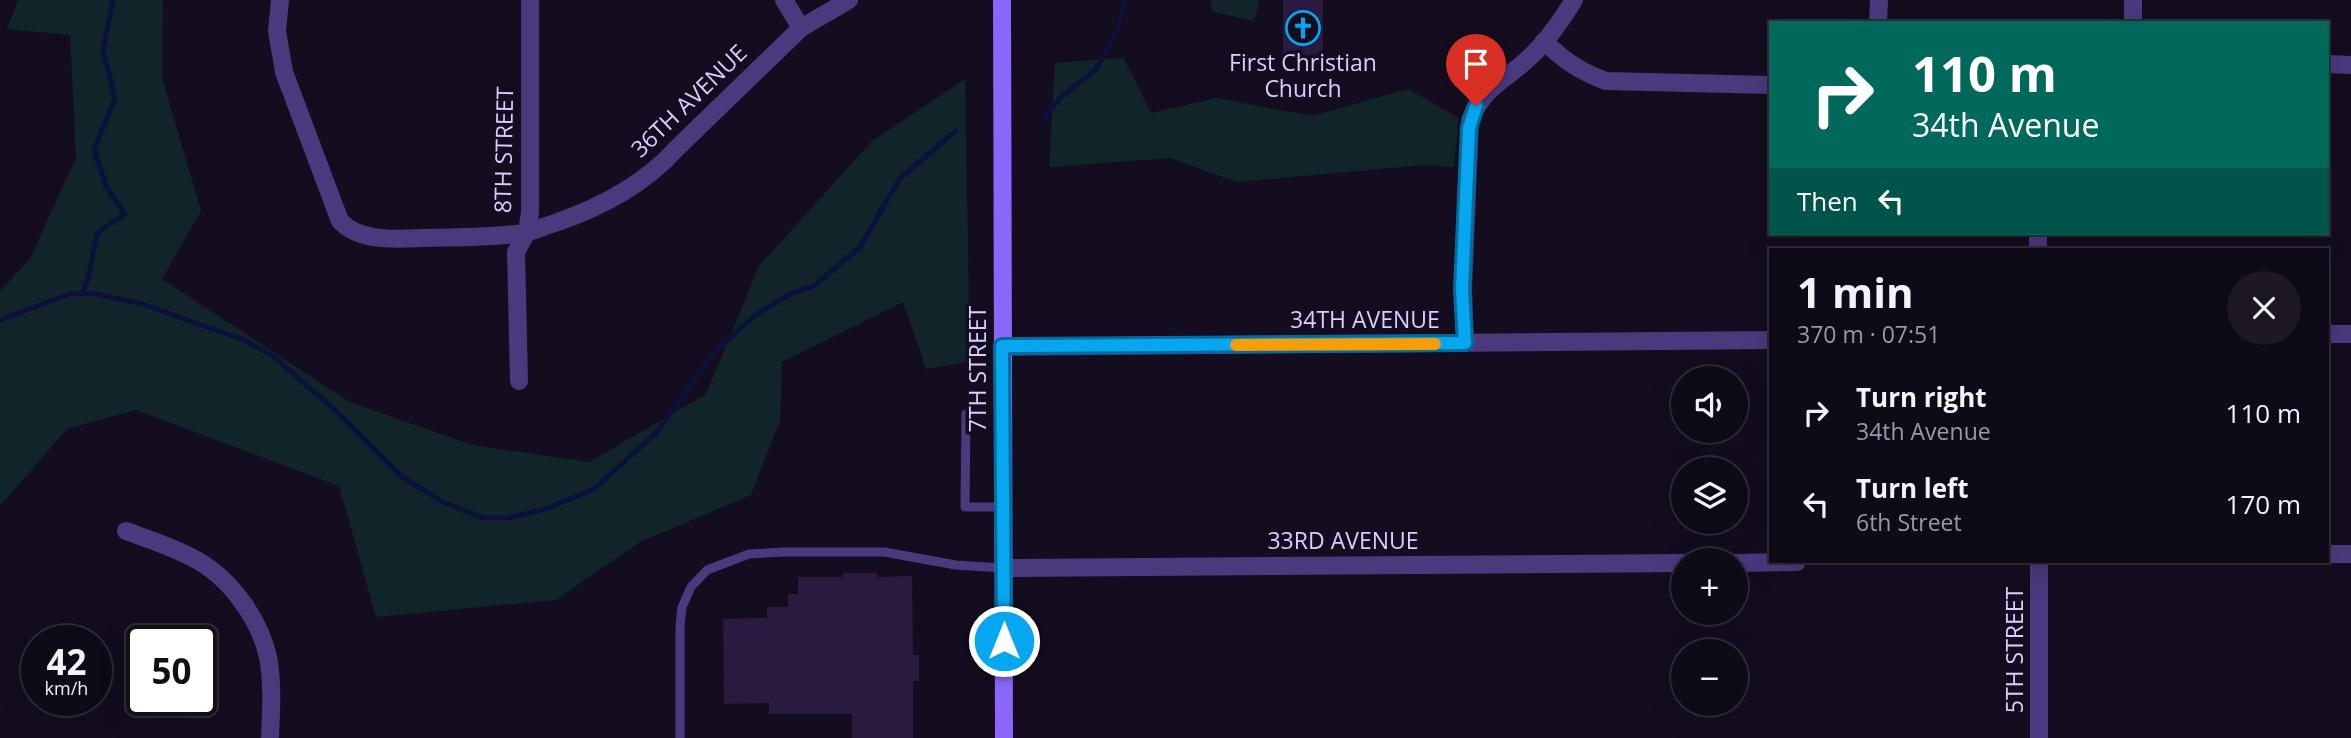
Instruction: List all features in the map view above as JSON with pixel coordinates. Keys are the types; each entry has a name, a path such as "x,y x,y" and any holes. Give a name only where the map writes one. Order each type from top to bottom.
{"main road":[{"name":"7TH STREET","path":"1002,0 1004,738"}],"street":[{"name":"36TH AVENUE","path":"280,0 277,31 284,72 340,221 347,228 379,238 491,237 527,232 588,212 660,167 801,28 849,0"},
{"name":"8TH STREET","path":"519,382 516,252 527,232 530,212 530,0"},
{"path":"784,0 801,28"},
{"path":"1465,343 1462,289 1470,120 1480,98 1530,57 1559,25 1574,0"},
{"path":"1878,21 1879,0"},
{"path":"2133,0 2133,21"},
{"path":"1544,41 1560,57 1582,72 1606,81 1769,85"},
{"path":"2329,64 2351,65"},
{"path":"2329,334 2351,334"},
{"name":"34TH AVENUE","path":"1002,346 1769,340"},
{"path":"126,531 195,558 229,585 244,603 257,624 268,660 270,738"},
{"path":"2329,554 2351,554"},
{"path":"1748,563 1769,562"},
{"name":"33RD AVENUE","path":"1003,568 1671,563"},
{"name":"5TH STREET","path":"2039,563 2039,738"}],"lane":[{"path":"966,414 965,508 1003,508"},
{"path":"680,738 682,607 691,587 707,570 750,554 784,552 884,552 956,565 1003,568"}],"green space":[{"path":"18,0 163,0 162,78 201,211 162,279 350,402 472,445 589,462 706,394 759,266 872,141 965,79 970,362 926,369 903,302 782,362 780,420 751,495 640,542 556,600 376,617 339,486 136,410 67,429 0,506 0,291 30,259 76,157 70,35 7,29"},
{"path":"1210,0 1260,0 1254,21 1213,12"},
{"path":"1124,58 1151,113 1216,98 1312,116 1408,89 1459,118 1454,167 1424,165 1237,182 1170,158 1049,167 1055,63"}],"building":[{"name":"First Christian Church","path":"1283,0 1323,0 1323,56 1309,56 1309,60 1283,57"},
{"path":"843,573 877,573 877,577 912,576 913,655 919,655 919,681 913,681 913,738 852,738 852,714 769,714 769,703 724,704 723,619 767,618 767,607 788,607 788,594 798,594 798,577 843,577"}],"waterway":[{"path":"82,294 89,275 97,233 125,214 107,188 94,150 115,98 103,50 113,0"},
{"path":"1116,31 1126,0"},
{"path":"1042,120 1060,98 1096,69 1115,35"},
{"path":"0,320 70,294 97,294 142,304 244,340 273,356 335,410 401,476 443,502 483,518 509,518 548,508 594,489 656,433 712,355 754,316 792,293 814,286 860,247 900,178 956,131"}],"slow traffic":[{"path":"1236,345 1435,344"}],"place":[{"name":"First Christian Church","path":"1303,28"}],"route":[{"path":"1004,641 1002,346 1465,343 1462,289 1469,128 1476,106"}]}
